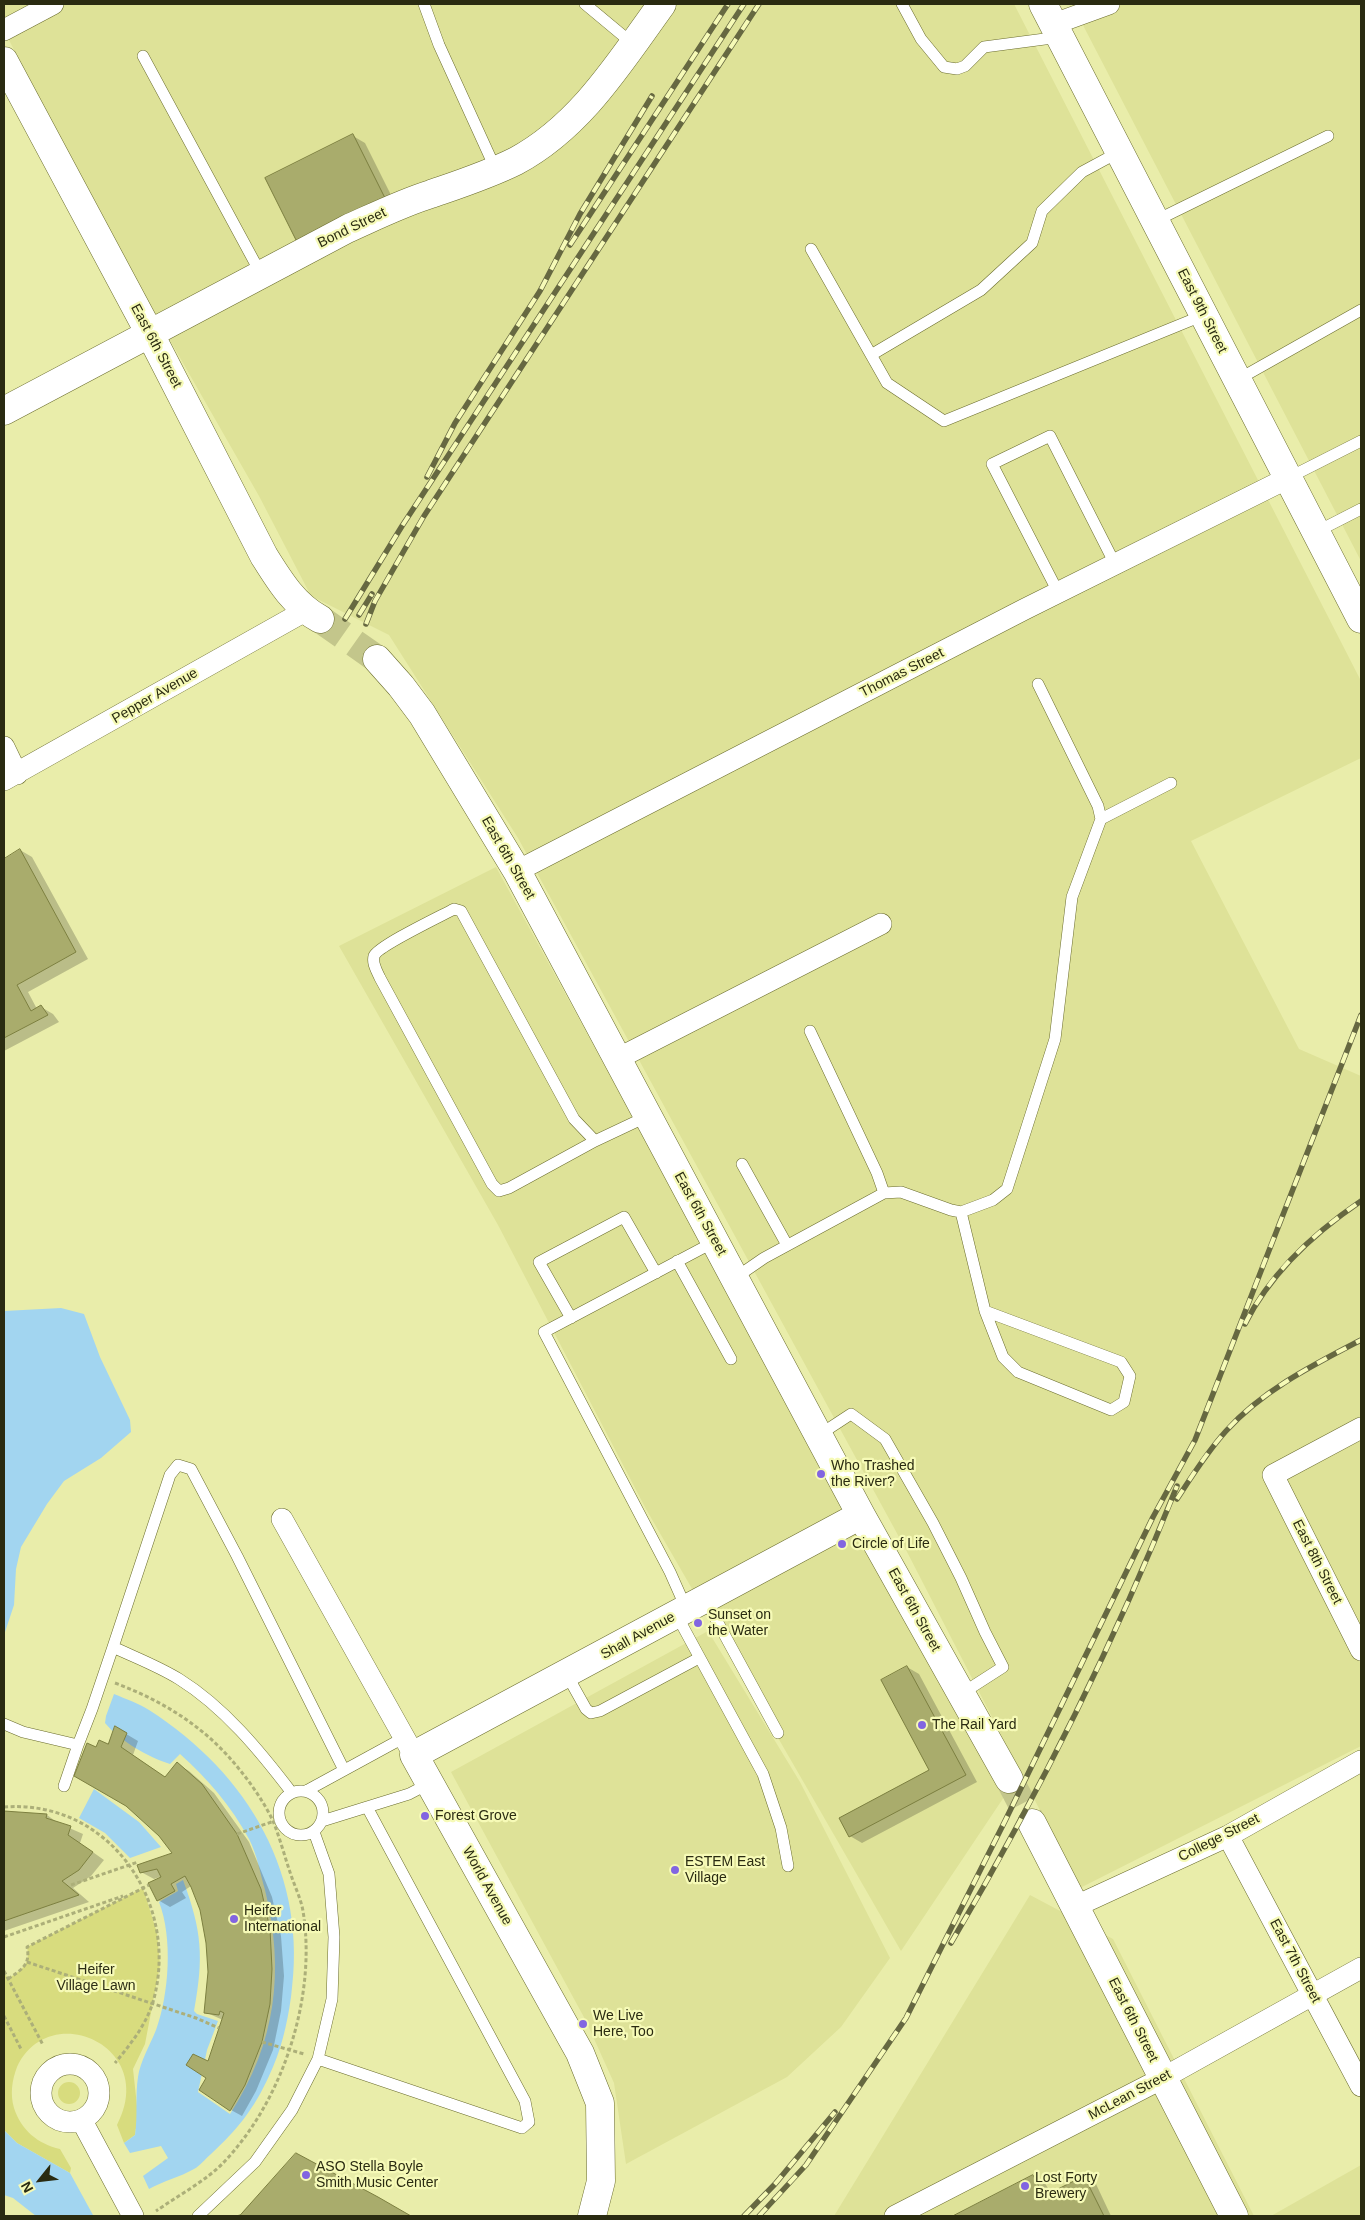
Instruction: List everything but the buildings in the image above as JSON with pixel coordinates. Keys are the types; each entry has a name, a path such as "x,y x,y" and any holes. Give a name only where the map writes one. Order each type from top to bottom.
{"street":[{"path":"4,30 53,4"},
{"name":"Bond Street","path":"4,411 347,229 402,204 480,177 516,160 548,139 577,114 606,81 662,4"},
{"path":"1052,22 1109,4"},
{"name":"East 9th Street","path":"1052,22 1361,619"},
{"name":"East 6th Street","path":"4,62 150,334 264,556 282,584 313,615"},
{"name":"Thomas Street","path":"517,871 1058,592 1288,478"},
{"name":"Pepper Avenue","path":"10,777 313,615"},
{"name":"East 6th Street","path":"377,659 422,714 517,871 861,1515 921,1620 960,1695 1009,1779"},
{"path":"4,747 10,777"},
{"path":"617,1059 881,924"},
{"name":"East 8th Street","path":"1361,1428 1273,1475 1361,1650"},
{"name":"Shall Avenue","path":"410,1746 567,1675 861,1515"},
{"name":"World Avenue","path":"282,1519 580,2053 600,2103 602,2181 592,2216"},
{"name":"College Street","path":"1074,1907 1228,1836 1361,1761"},
{"name":"East 6th Street","path":"1032,1823 1234,2216"},
{"name":"East 7th Street","path":"1228,1836 1361,2086"},
{"name":"McLean Street","path":"895,2216 1163,2078 1361,1968"},
{"path":"82,2120 134,2216"}],"lane":[{"path":"424,4 439,44 496,170"},
{"path":"585,4 633,44"},
{"path":"902,4 922,39 944,67 957,69 966,66 984,47 1052,22"},
{"path":"143,56 261,275"},
{"path":"1156,221 1328,136"},
{"path":"871,355 980,290 1032,244 1042,211 1082,172 1120,152"},
{"path":"811,249 887,383 944,421 1204,315"},
{"path":"1237,380 1361,310"},
{"path":"1058,592 992,464 1050,436 1115,564"},
{"path":"1288,478 1361,441"},
{"path":"1316,532 1361,509"},
{"path":"735,1278 764,1258 884,1193 901,1192 961,1212 993,1200 1007,1189 1054,1039 1072,897 1101,820 1098,806 1038,684"},
{"path":"1101,820 1171,783"},
{"path":"595,1141 574,1119 461,911 454,910 375,954 373,962 380,978 492,1184 499,1191 509,1188 595,1141 648,1116"},
{"path":"810,1031 877,1173 884,1193"},
{"path":"742,1164 787,1245"},
{"path":"961,1212 985,1311 1003,1357 1018,1372 1111,1410 1124,1402 1130,1376 1121,1362 985,1311"},
{"path":"571,1318 539,1262 624,1217 656,1273"},
{"path":"714,1242 544,1332 689,1607 778,1733"},
{"path":"677,1261 731,1359"},
{"path":"819,1435 851,1414 885,1439 933,1522 1002,1667 960,1695"},
{"path":"64,1786 103,1678 170,1475 178,1465 191,1469 237,1556 344,1770"},
{"path":"689,1607 699,1658 763,1774 780,1828 788,1866"},
{"path":"113,1647 179,1679 217,1709 266,1760 292,1793"},
{"path":"567,1675 586,1710 591,1713 600,1711 699,1658"},
{"path":"4,1724 23,1732 78,1745"},
{"path":"306,1791 318,1799 322,1806 322,1821 314,1832 301,1836 291,1833 276,1820 283,1800 292,1793 306,1791 344,1770 410,1746"},
{"path":"322,1821 408,1794 430,1783"},
{"path":"318,2059 522,2128 529,2122 525,2101 367,1807"},
{"path":"198,2216 255,2162 292,2110 318,2059 332,1998 334,1937 329,1874 314,1832"}],"path":[{"path":"103,1678 137,1691 171,1708 201,1730 228,1756 251,1784 276,1820 303,1910 305,1950 304,1992 290,2050 268,2102 223,2163 156,2211"},
{"path":"4,1807 26,1806 68,1815 110,1843 130,1864 144,1888 158,1933 160,1965 154,2004 136,2037 115,2063"},
{"path":"237,1834 276,1820"},
{"path":"71,1885 138,1862"},
{"path":"4,1937 149,1886"},
{"path":"8,1979 25,1967 29,1956 28,1947 144,1888"},
{"path":"27,1962 196,2018 219,2028"},
{"path":"4,1971 43,2045"},
{"path":"4,2016 21,2049"},
{"path":"262,2042 284,2048"}],"shaded area":[{"path":"4,4 1014,4 1361,681 1361,758 1191,841 1299,1049 1361,1076 1361,1746 1080,1888 905,1548 518,838 389,635 311,596 259,496 83,188 4,30"},
{"path":"1072,4 1361,4 1361,561"},
{"path":"496,867 1004,1797 901,1951 646,1509 498,1225 339,946"},
{"name":"ESTEM East Village","path":"708,1631 800,1782 890,1958 841,2027 787,2077 626,2164 614,2083 586,2021 451,1772"},
{"path":"1030,1895 1113,1939 1254,2216 834,2216"},
{"path":"1361,2165 1361,2216 1271,2216"}],"green space":[{"name":"Heifer Village Lawn","path":"143,1888 157,1933 160,1965 145,2044 133,2069 138,2115 135,2135 124,2143 117,2125 126,2097 124,2073 112,2054 95,2040 74,2034 52,2036 32,2046 17,2067 14,2077 12,2087 13,2103 21,2123 38,2140 60,2149 71,2168 70,2173 17,2143 4,2130 4,1971 8,1979 21,1970 26,1963 28,1958 27,1947"},
{"path":"69,2082 77,2085 80,2093 77,2101 69,2104 61,2101 58,2093 61,2085"}],"water":[{"path":"61,1308 84,1314 100,1357 130,1420 131,1432 101,1458 64,1481 47,1504 21,1547 16,1569 14,1605 4,1635 4,1311"},
{"path":"114,1694 149,1710 185,1736 216,1765 243,1797 264,1832 280,1870 290,1910 294,1953 291,1997 283,2038 273,2067 251,2109 237,2127 198,2166 189,2172 149,2189 143,2176 168,2158 161,2146 130,2153 124,2143 135,2135 139,2071 156,2030 164,2000 168,1949 159,1902 178,1891 176,1884 183,1880 194,1914 199,1944 199,1975 194,2011 197,2014 218,2021 207,2050 198,2092 230,2114 246,2087 267,2033 275,1978 274,1949 271,1920 258,1864 252,1845 235,1815 200,1773 180,1754 170,1764 135,1748 111,1730 105,1723"},
{"path":"94,1789 139,1822 161,1847 130,1858 105,1833 79,1818"},
{"path":"4,2130 17,2143 70,2173 93,2215 36,2216 13,2198 4,2195"}],"tunnel":[{"path":"320,619 377,659"},
{"path":"1009,1779 1032,1823"}],"railway":[{"path":"570,245 728,4"},
{"path":"345,619 402,526 744,4"},
{"path":"366,624 375,601 424,516 759,4"},
{"path":"427,477 455,423 540,291 580,214 652,96"},
{"path":"359,615 372,594"},
{"path":"759,2216 806,2165 906,2018 1005,1821 1153,1517 1195,1440 1361,1015"},
{"path":"1245,1324 1267,1287 1295,1255 1327,1226 1361,1201"},
{"path":"1177,1499 1212,1447 1240,1416 1289,1380 1361,1340"},
{"path":"951,1943 1014,1832 1073,1719 1127,1604 1177,1486"},
{"path":"744,2216 775,2184 835,2112"}],"place":[{"name":"Who Trashed the River?","path":"821,1474"},
{"name":"Circle of Life","path":"842,1544"},
{"name":"Sunset on the Water","path":"698,1623"},
{"name":"The Rail Yard","path":"922,1725"},
{"name":"Forest Grove","path":"425,1816"},
{"name":"ESTEM East Village","path":"675,1870"},
{"name":"Heifer International","path":"234,1919"},
{"name":"We Live Here, Too","path":"583,2024"},
{"name":"ASO Stella Boyle Smith Music Center","path":"306,2175"},
{"name":"Lost Forty Brewery","path":"1025,2186"}]}
